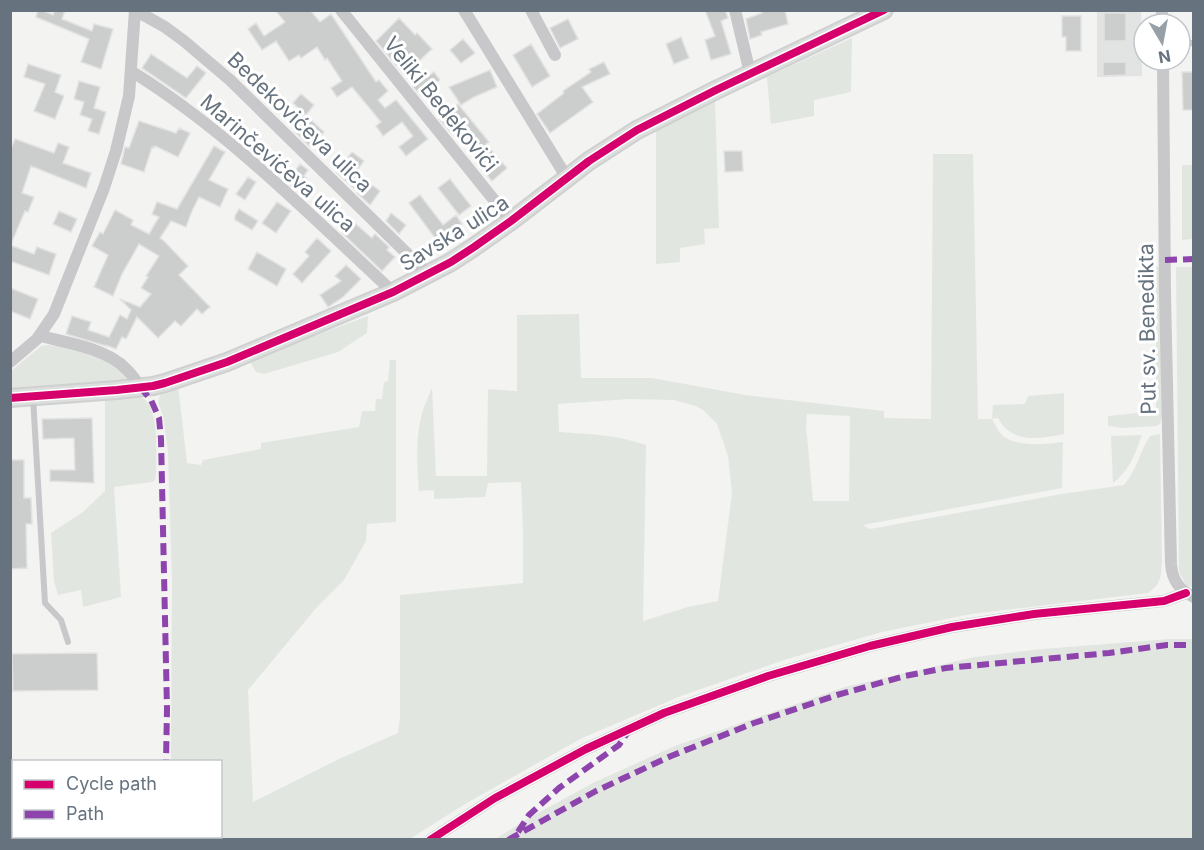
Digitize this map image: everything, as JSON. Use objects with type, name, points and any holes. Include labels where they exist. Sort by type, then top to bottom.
[{"type":"street","name":"Veliki Bedekovići","points":[[341,10],[511,221]]},
{"type":"street","points":[[464,10],[567,178]]},
{"type":"street","points":[[531,10],[555,55]]},
{"type":"street","points":[[735,10],[750,73]]},
{"type":"street","name":"Savska ulica","points":[[10,398],[165,383],[227,362],[393,292],[451,262],[637,130],[750,73],[884,10]]},
{"type":"street","points":[[10,362],[40,336],[54,314],[111,169],[129,96],[135,11]]},
{"type":"street","name":"Bedekovićeva ulica","points":[[135,11],[165,27],[230,80],[428,274]]},
{"type":"street","name":"Marinčevićeva ulica","points":[[131,71],[172,98],[237,149],[393,292]]},
{"type":"street","name":"Put sv. Benedikta","points":[[1163,72],[1171,571],[1175,582],[1190,595]]},
{"type":"street","points":[[40,336],[110,357],[127,369],[140,387]]},
{"type":"street","points":[[430,840],[495,798],[586,749],[664,713],[768,676],[870,645],[952,627],[1034,614],[1164,601],[1190,595]]},
{"type":"lane","points":[[33,396],[45,603],[61,620],[68,642]]},
{"type":"shaded area","points":[[1097,11],[1141,11],[1132,12],[1132,72],[1142,72],[1142,76],[1097,77]]},
{"type":"shaded area","points":[[852,38],[851,92],[814,100],[814,116],[771,124],[767,77]]},
{"type":"shaded area","points":[[715,101],[719,228],[704,229],[705,244],[680,248],[680,262],[656,264],[656,130]]},
{"type":"shaded area","points":[[933,154],[973,154],[978,419],[992,419],[1004,436],[1019,443],[1063,442],[1062,488],[863,525],[870,529],[1124,485],[1150,436],[1160,434],[1162,560],[1161,575],[1156,586],[1148,593],[971,614],[882,632],[787,659],[681,696],[582,738],[465,804],[410,839],[174,839],[222,838],[222,760],[171,760],[172,581],[168,452],[163,415],[158,403],[161,390],[178,385],[187,463],[201,465],[203,460],[261,449],[261,443],[359,427],[362,411],[375,411],[376,399],[382,399],[384,382],[388,381],[390,360],[396,360],[396,522],[367,524],[366,541],[344,580],[317,607],[248,690],[253,802],[341,758],[398,733],[400,595],[523,583],[521,482],[488,483],[485,497],[434,499],[434,490],[419,491],[417,460],[420,420],[432,388],[436,476],[487,476],[488,389],[517,391],[517,315],[579,314],[581,378],[652,378],[745,395],[884,411],[884,418],[931,419]],"holes":[[[629,399],[674,400],[696,406],[717,424],[728,456],[732,493],[718,601],[688,607],[643,621],[646,445],[614,437],[559,432],[558,404]],[[807,414],[850,416],[849,501],[813,501],[806,426]]]},
{"type":"shaded area","points":[[1182,165],[1193,165],[1193,239],[1182,240]]},
{"type":"shaded area","points":[[1156,267],[1159,267],[1162,417],[1160,424],[1124,428],[1108,426],[1108,416],[1156,411]]},
{"type":"shaded area","points":[[1176,267],[1193,267],[1193,588],[1186,585],[1179,572]]},
{"type":"shaded area","points":[[368,316],[367,333],[338,352],[264,374],[256,372],[249,360]]},
{"type":"shaded area","points":[[56,343],[109,361],[127,377],[125,381],[24,391],[23,388],[11,389],[11,371],[41,346],[55,346]]},
{"type":"shaded area","points":[[1064,393],[1064,434],[1036,438],[1018,436],[1004,426],[998,418],[992,419],[993,405],[1025,404],[1028,396]]},
{"type":"shaded area","points":[[130,395],[144,399],[153,414],[156,445],[155,480],[114,487],[121,597],[83,607],[81,590],[58,595],[54,582],[51,533],[83,512],[105,491],[105,399]]},
{"type":"shaded area","points":[[1142,435],[1128,467],[1113,483],[1111,436]]},
{"type":"shaded area","points":[[1193,639],[1193,839],[496,839],[525,820],[595,782],[675,746],[845,687],[975,657],[1042,649]]},
{"type":"building","points":[[38,10],[53,15],[55,10],[65,10],[62,19],[92,31],[94,24],[113,29],[101,69],[81,62],[89,39],[36,17]]},
{"type":"building","points":[[275,10],[310,10],[320,22],[331,14],[376,82],[379,80],[388,91],[378,100],[385,108],[396,100],[428,139],[406,156],[399,147],[413,136],[402,122],[383,136],[376,126],[381,122],[352,87],[337,97],[331,88],[342,81],[317,47],[301,58],[299,55],[289,61],[276,41],[262,50],[248,29],[256,23],[264,36],[285,22]]},
{"type":"building","points":[[705,10],[725,10],[728,18],[721,21],[731,54],[711,60],[705,40],[715,36]]},
{"type":"building","points":[[761,10],[785,10],[788,24],[761,32],[762,35],[750,39],[746,19],[762,13]]},
{"type":"building","points":[[1104,13],[1126,13],[1126,41],[1104,41]]},
{"type":"building","points":[[1062,16],[1081,16],[1081,51],[1066,51],[1066,37],[1062,37]]},
{"type":"building","points":[[399,18],[432,49],[404,75],[376,41]]},
{"type":"building","points":[[568,19],[578,39],[560,48],[550,28]]},
{"type":"building","points":[[681,37],[689,58],[674,64],[666,44]]},
{"type":"building","points":[[463,39],[475,53],[461,63],[450,50]]},
{"type":"building","points":[[531,44],[550,76],[532,87],[513,55]]},
{"type":"building","points":[[151,54],[187,78],[197,66],[206,73],[186,98],[142,68]]},
{"type":"building","points":[[604,62],[610,74],[582,87],[593,102],[550,133],[537,114],[564,93],[563,91],[591,72],[589,69]]},
{"type":"building","points":[[1103,62],[1126,62],[1126,75],[1103,76]]},
{"type":"building","points":[[28,64],[61,75],[55,92],[64,96],[55,119],[34,111],[45,84],[24,77]]},
{"type":"building","points":[[490,70],[497,87],[461,105],[449,87]]},
{"type":"building","points":[[434,72],[440,80],[421,96],[413,87]]},
{"type":"building","points":[[1182,72],[1194,72],[1194,110],[1183,110]]},
{"type":"building","points":[[79,81],[100,87],[94,108],[106,112],[99,134],[88,131],[92,119],[80,115],[84,102],[74,99]]},
{"type":"building","points":[[301,94],[314,105],[306,115],[293,103]]},
{"type":"building","points":[[458,104],[489,142],[486,144],[507,168],[492,181],[477,164],[485,157],[459,126],[451,133],[439,119]]},
{"type":"building","points":[[308,117],[324,132],[310,147],[294,131]]},
{"type":"building","points":[[139,121],[176,133],[179,128],[190,133],[178,157],[155,146],[152,147],[144,172],[121,164],[125,147],[129,148]]},
{"type":"building","points":[[15,139],[54,153],[58,143],[69,147],[63,163],[91,173],[86,188],[31,166],[22,193],[34,197],[28,212],[25,211],[11,244],[10,151]]},
{"type":"building","points":[[253,139],[268,150],[261,159],[247,147]]},
{"type":"building","points":[[214,146],[225,152],[209,180],[228,189],[220,207],[199,197],[186,227],[171,221],[160,238],[188,266],[179,275],[210,307],[202,314],[197,309],[181,326],[175,321],[158,338],[137,317],[126,339],[122,337],[116,349],[66,334],[72,316],[91,322],[88,330],[109,337],[120,315],[127,319],[131,310],[120,299],[140,307],[151,294],[141,288],[159,256],[139,244],[113,296],[94,287],[108,255],[92,246],[100,232],[103,234],[115,210],[133,220],[131,225],[149,234],[159,217],[152,214],[157,202],[177,209]]},
{"type":"building","points":[[724,151],[742,151],[743,171],[725,172]]},
{"type":"building","points":[[352,152],[364,161],[355,173],[380,191],[370,205],[336,172]]},
{"type":"building","points":[[300,164],[308,170],[304,176],[308,180],[300,190],[296,187],[294,189],[287,182]]},
{"type":"building","points":[[248,177],[256,182],[245,200],[236,194]]},
{"type":"building","points":[[450,179],[471,206],[459,215],[438,188]]},
{"type":"building","points":[[420,195],[443,225],[456,215],[462,224],[438,242],[409,203]]},
{"type":"building","points":[[277,202],[291,211],[276,233],[262,223]]},
{"type":"building","points":[[239,209],[258,221],[252,230],[235,220]]},
{"type":"building","points":[[59,211],[77,219],[71,232],[53,224]]},
{"type":"building","points":[[391,213],[406,225],[399,234],[386,221]]},
{"type":"building","points":[[351,220],[372,238],[375,234],[389,247],[387,250],[395,257],[382,271],[341,232]]},
{"type":"building","points":[[317,238],[331,251],[302,283],[293,274],[309,256],[305,252]]},
{"type":"building","points":[[10,245],[34,254],[37,247],[56,254],[49,275],[10,261]]},
{"type":"building","points":[[257,252],[286,269],[277,286],[248,269]]},
{"type":"building","points":[[346,265],[361,279],[343,297],[328,307],[320,295],[341,281],[335,276]]},
{"type":"building","points":[[10,288],[38,299],[30,319],[10,311]]},
{"type":"building","points":[[92,418],[94,483],[50,481],[50,470],[75,470],[74,438],[43,439],[42,419]]},
{"type":"building","points":[[10,460],[24,460],[24,498],[31,498],[32,524],[26,524],[27,568],[10,569]]},
{"type":"building","points":[[97,653],[98,690],[13,691],[12,654]]},
{"type":"marked path","points":[[1165,260],[1194,259]]},
{"type":"marked path","points":[[140,387],[151,400],[159,418],[161,439],[166,760]]},
{"type":"marked path","points":[[508,840],[596,791],[671,756],[754,723],[837,695],[905,676],[946,668],[1109,653],[1167,645],[1194,645]]},
{"type":"marked path","points":[[518,832],[529,815],[559,788],[619,745],[628,732]]},
{"type":"cycle path","points":[[10,398],[117,390],[165,383],[227,362],[393,292],[451,262],[474,247],[589,161],[637,130],[884,10]]},
{"type":"cycle path","points":[[430,840],[495,798],[586,749],[664,713],[768,676],[870,646],[952,627],[1034,614],[1164,601],[1186,593]]}]
